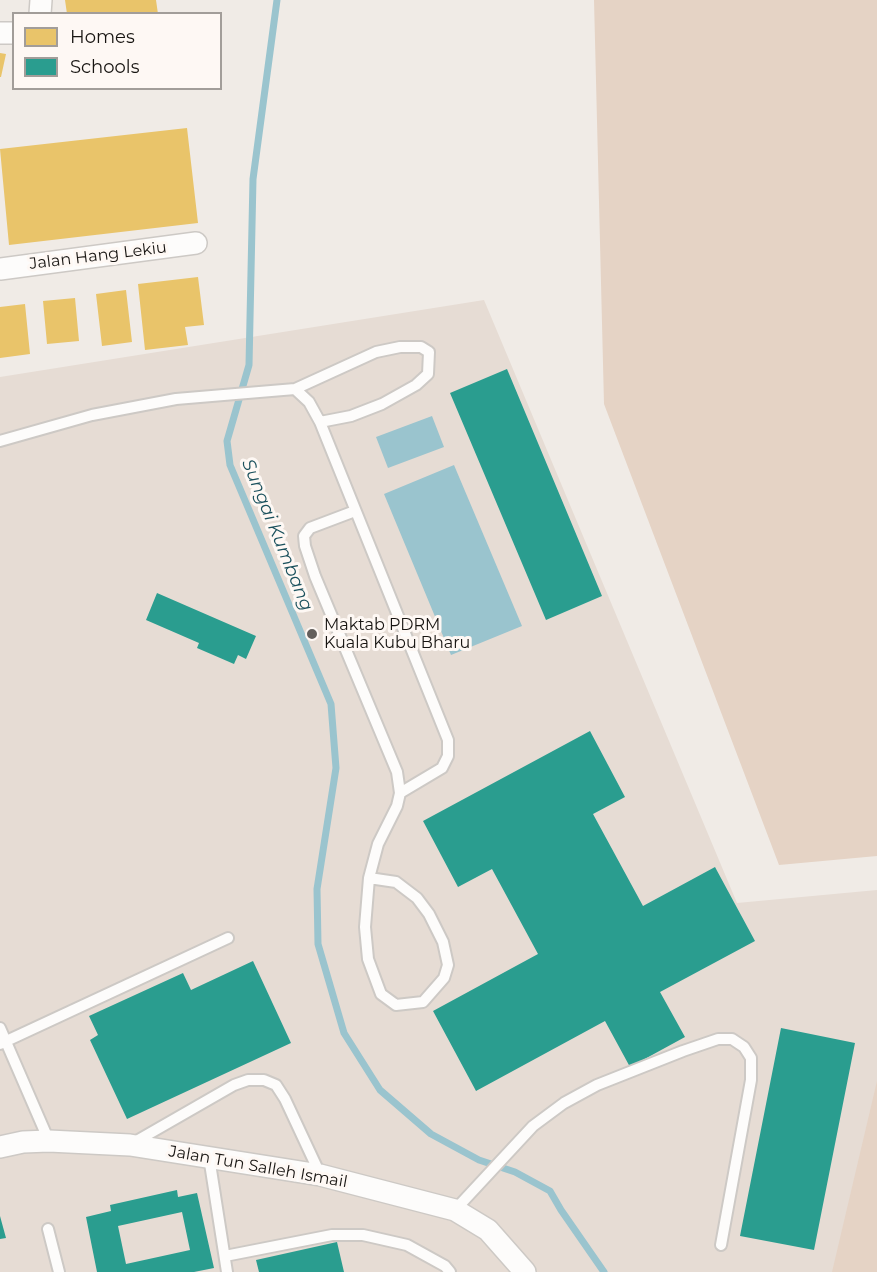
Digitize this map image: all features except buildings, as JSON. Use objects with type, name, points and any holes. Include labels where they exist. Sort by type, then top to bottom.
[{"type":"street","name":"Jalan Hang Lekiu","points":[[0,269],[196,243]]},
{"type":"street","name":"Jalan Tun Salleh Ismail","points":[[0,1147],[23,1142],[50,1141],[130,1145],[320,1175],[458,1207],[488,1230],[525,1272]]},
{"type":"lane","points":[[0,441],[92,415],[176,399],[283,388],[295,389],[376,352],[400,347],[421,347],[429,352],[428,374],[416,385],[382,404],[351,416],[320,422]]},
{"type":"lane","points":[[295,389],[309,402],[320,422],[448,740],[448,756],[442,768],[400,793]]},
{"type":"lane","points":[[355,511],[310,528],[304,536],[305,546],[315,576],[397,772],[400,793],[397,806],[378,844],[369,878],[365,911],[368,960],[381,994],[396,1005],[423,1002],[444,978],[448,964],[443,942],[429,914],[417,898],[396,882],[369,878]]},
{"type":"lane","points":[[3,1043],[228,938]]},
{"type":"lane","points":[[0,1028],[3,1043],[50,1141]]},
{"type":"lane","points":[[458,1207],[533,1126],[564,1103],[597,1085],[718,1039],[732,1039],[744,1047],[751,1058],[751,1080],[721,1245]]},
{"type":"lane","points":[[130,1145],[234,1085],[248,1080],[264,1080],[276,1085],[285,1099],[320,1175]]},
{"type":"lane","points":[[209,1157],[227,1272]]},
{"type":"lane","points":[[48,1229],[59,1272]]},
{"type":"lane","points":[[225,1256],[332,1235],[363,1235],[407,1245],[445,1266],[450,1272]]},
{"type":"shaded area","points":[[594,0],[877,0],[877,856],[779,865],[604,404]]},
{"type":"shaded area","name":"Maktab PDRM Kuala Kubu Bharu","points":[[484,300],[737,903],[877,890],[877,1272],[0,1272],[0,377]]},
{"type":"shaded area","points":[[877,1081],[877,1272],[832,1272]]},
{"type":"water","points":[[432,416],[444,447],[388,468],[376,437]]},
{"type":"water","points":[[454,465],[522,626],[451,655],[384,494]]},
{"type":"waterway","name":"Sungai Kumbang","points":[[277,0],[253,179],[249,365],[227,441],[230,465],[331,704],[336,768],[317,889],[318,944],[344,1033],[380,1090],[431,1134],[479,1160],[515,1172],[550,1191],[604,1272]]},
{"type":"place","name":"Maktab PDRM Kuala Kubu Bharu","points":[[312,634]]}]
